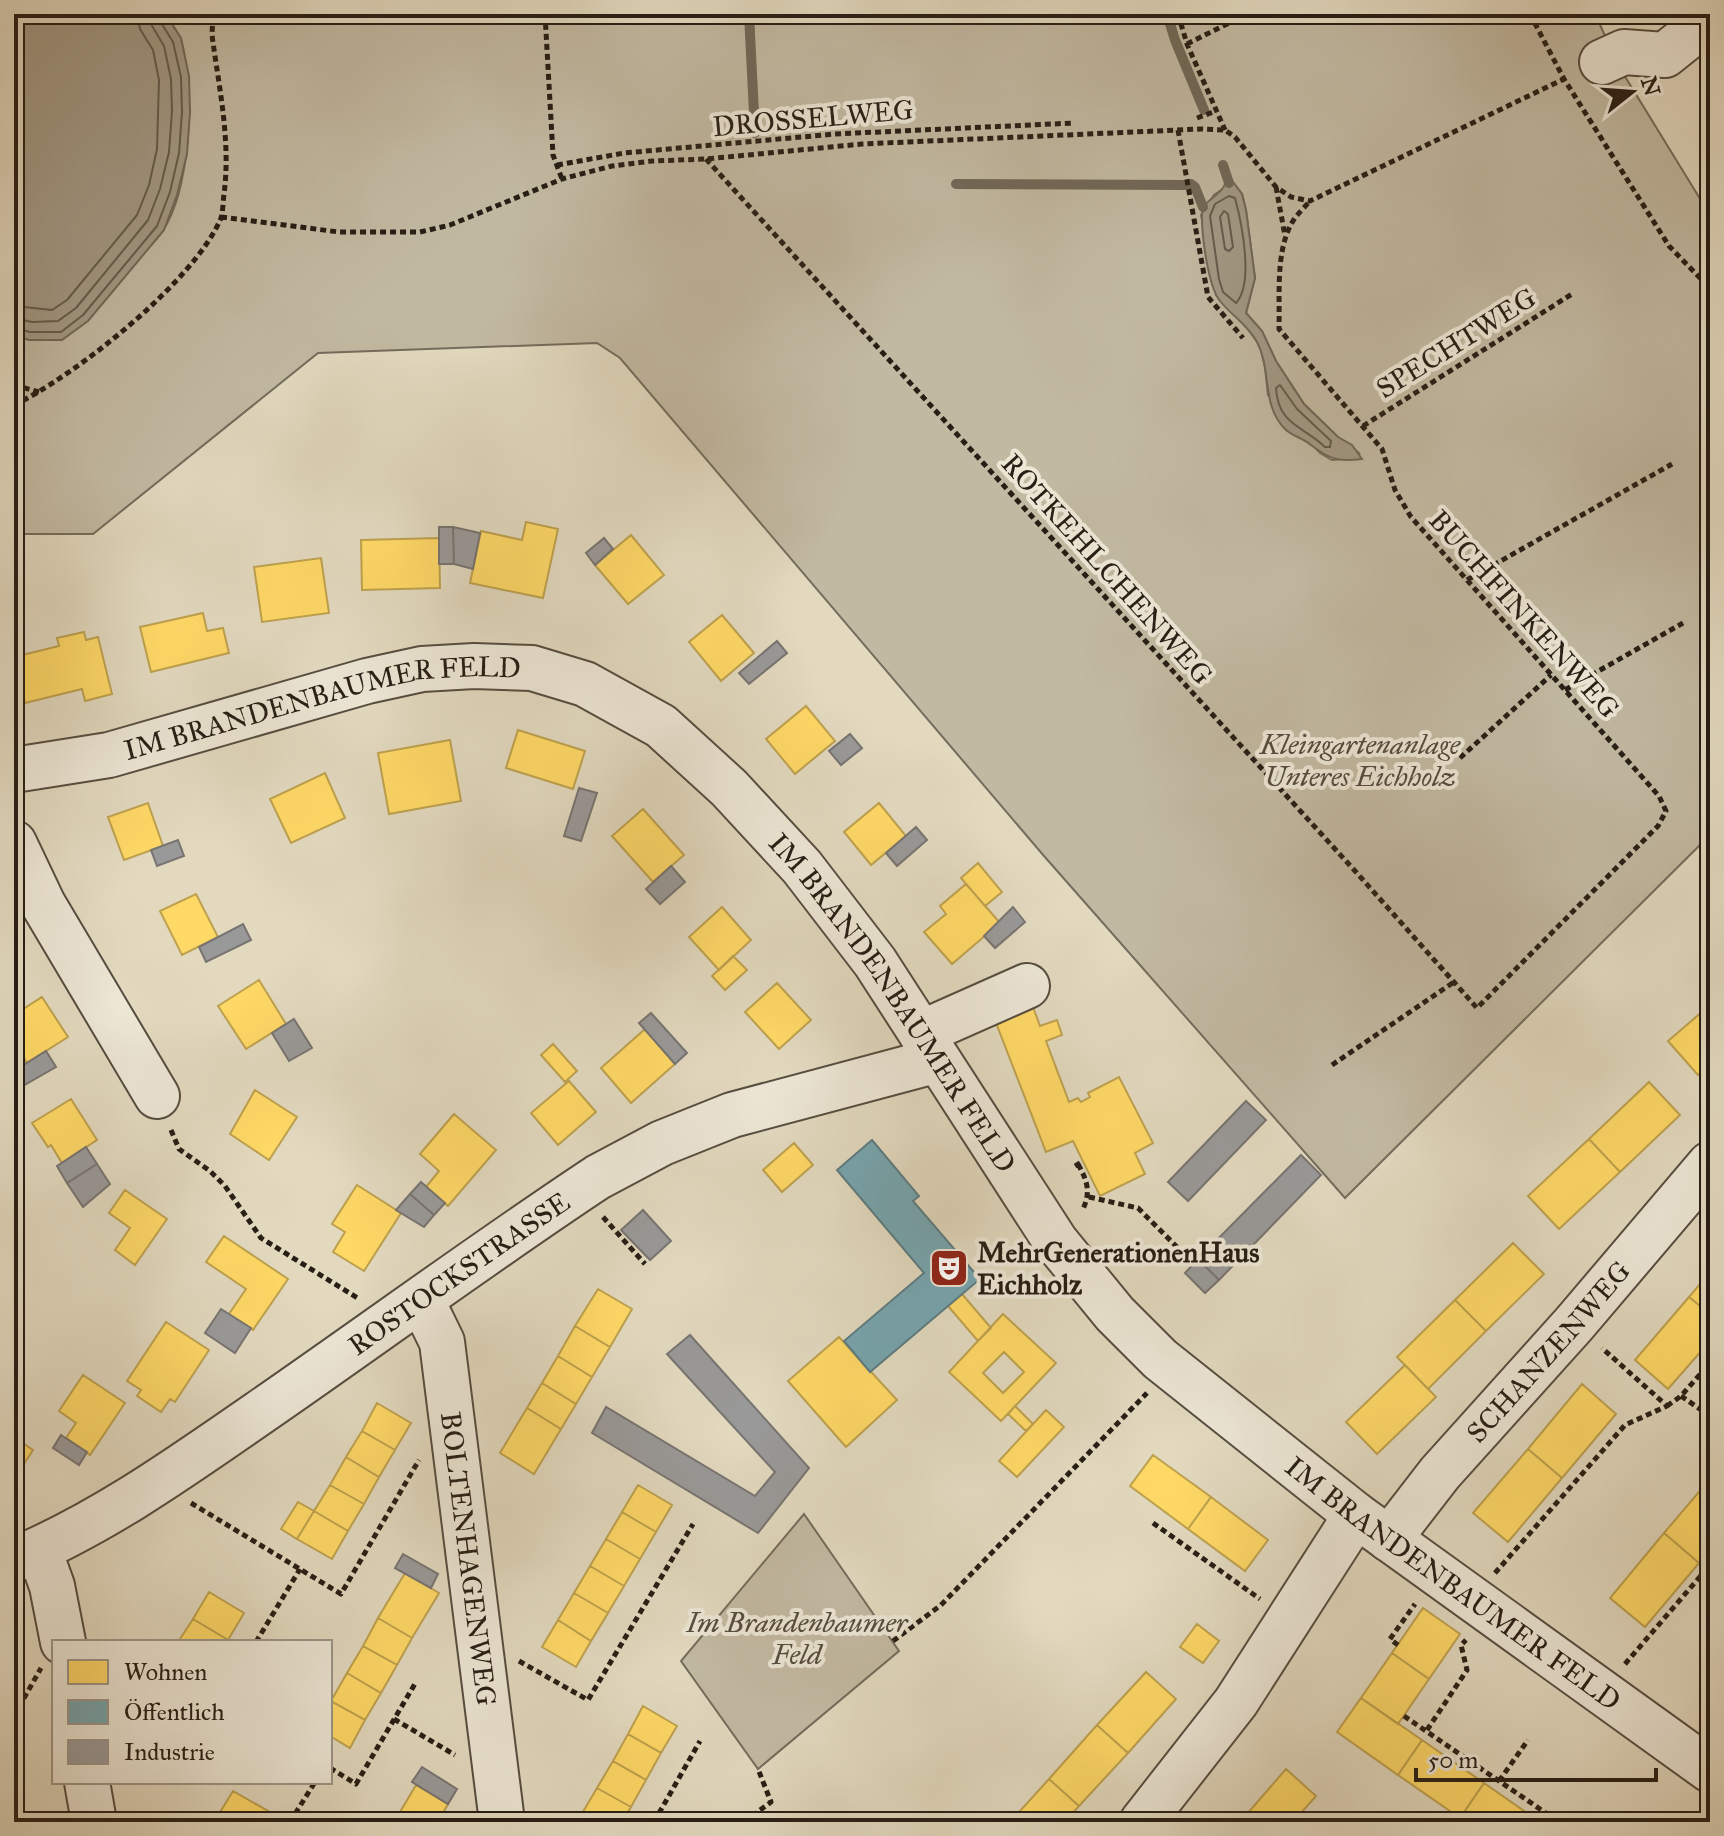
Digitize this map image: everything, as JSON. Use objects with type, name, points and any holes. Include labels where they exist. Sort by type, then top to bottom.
[{"type":"street","points":[[1583,70],[1624,52],[1665,55],[1710,19]]},
{"type":"street","name":"IM BRANDENBAUMER FELD","points":[[14,770],[109,755],[367,681],[422,669],[474,666],[532,668],[585,684],[661,726],[729,788],[802,867],[875,962],[1056,1242],[1115,1314],[1170,1369],[1437,1574],[1491,1592],[1710,1770]]},
{"type":"street","points":[[14,843],[43,904],[157,1096]]},
{"type":"street","name":"ROSTOCKSTRASSE","points":[[26,1555],[156,1481],[589,1183],[662,1143],[732,1115],[930,1046],[1027,986]]},
{"type":"street","name":"SCHANZENWEG","points":[[1142,1822],[1236,1702],[1288,1620],[1372,1527],[1440,1473],[1574,1324],[1710,1164]]},
{"type":"street","name":"BOLTENHAGENWEG","points":[[408,1310],[442,1342],[502,1822]]},
{"type":"street","points":[[26,1555],[52,1586],[51,1656]]},
{"type":"street","points":[[87,1784],[94,1822]]},
{"type":"path","points":[[14,405],[40,393],[125,331],[197,258],[221,217],[228,166],[212,35],[213,14]]},
{"type":"path","points":[[545,14],[553,155],[562,179]]},
{"type":"path","points":[[1178,14],[1187,44],[1225,130],[1235,137],[1276,187],[1291,197],[1310,201],[1583,70]]},
{"type":"path","points":[[1187,44],[1247,14]]},
{"type":"path","points":[[1530,14],[1583,70],[1669,246],[1702,280],[1710,282]]},
{"type":"path","points":[[1197,118],[1216,111]]},
{"type":"path","name":"DROSSELWEG","points":[[557,165],[624,153],[835,134],[1074,123]]},
{"type":"path","points":[[949,127],[950,141]]},
{"type":"path","points":[[1178,130],[1208,297],[1243,338]]},
{"type":"path","points":[[221,217],[339,232],[420,232],[450,225],[562,179],[625,164],[862,144],[1225,130]]},
{"type":"path","name":"ROTKEHLCHENWEG","points":[[706,159],[1477,1008]]},
{"type":"path","points":[[1276,187],[1285,237]]},
{"type":"path","name":"BUCHFINKENWEG","points":[[1310,201],[1294,219],[1285,237],[1280,275],[1279,329],[1382,449],[1400,503],[1659,796],[1666,811],[1658,826],[1477,1008]]},
{"type":"path","name":"SPECHTWEG","points":[[1363,426],[1572,294]]},
{"type":"path","points":[[14,385],[40,393]]},
{"type":"path","points":[[1467,580],[1672,464]]},
{"type":"path","points":[[1565,690],[1683,623]]},
{"type":"path","points":[[1460,758],[1551,675]]},
{"type":"path","points":[[1332,1065],[1454,982]]},
{"type":"path","points":[[157,1096],[179,1149],[225,1186],[261,1238],[408,1310]]},
{"type":"path","points":[[1075,1166],[1083,1161]]},
{"type":"path","points":[[1089,1197],[1138,1208],[1178,1248]]},
{"type":"path","points":[[596,1209],[645,1264]]},
{"type":"path","points":[[1574,1324],[1667,1406]]},
{"type":"path","points":[[1427,1730],[1467,1670],[1461,1645],[1491,1592],[1625,1425],[1667,1406],[1681,1396],[1710,1363]]},
{"type":"path","points":[[893,1641],[941,1605],[1170,1369]]},
{"type":"path","points":[[1681,1396],[1710,1416]]},
{"type":"path","points":[[156,1481],[341,1594],[435,1432],[453,1433]]},
{"type":"path","points":[[1153,1523],[1288,1620]]},
{"type":"path","points":[[479,1639],[588,1700],[693,1524]]},
{"type":"path","points":[[1622,1667],[1710,1565]]},
{"type":"path","points":[[257,1640],[300,1569]]},
{"type":"path","points":[[1398,1645],[1390,1639],[1437,1574]]},
{"type":"path","points":[[14,1716],[51,1656]]},
{"type":"path","points":[[332,1769],[356,1784],[416,1682]]},
{"type":"path","points":[[1404,1716],[1559,1822]]},
{"type":"path","points":[[394,1719],[496,1777]]},
{"type":"path","points":[[1499,1781],[1528,1740]]},
{"type":"path","points":[[654,1822],[700,1741]]},
{"type":"path","points":[[744,1822],[771,1802],[758,1769]]},
{"type":"path","points":[[290,1822],[314,1784]]},
{"type":"green space","name":"Kleingartenanlage Unteres Eichholz","points":[[165,14],[1595,14],[1621,70],[1710,215],[1710,835],[1345,1198],[1044,856],[620,358],[597,343],[318,353],[93,534],[14,534],[14,335],[29,340],[136,260],[162,232],[179,191],[188,138],[188,85],[181,40]],"holes":[[[1233,182],[1242,194],[1255,278],[1246,313],[1262,331],[1276,361],[1304,404],[1359,453],[1332,460],[1320,453],[1268,395],[1260,346],[1216,295],[1201,215],[1214,195]]]},
{"type":"green space","name":"Im Brandenbaumer Feld","points":[[804,1514],[899,1651],[758,1769],[681,1661]]},
{"type":"water","points":[[14,14],[165,14],[181,38],[189,76],[187,154],[164,230],[88,321],[62,340],[29,340],[14,335]]},
{"type":"water","points":[[1233,182],[1242,194],[1246,210],[1255,278],[1246,313],[1262,331],[1276,361],[1304,404],[1338,437],[1352,445],[1362,459],[1340,460],[1329,456],[1285,429],[1273,409],[1257,342],[1216,294],[1206,261],[1202,211],[1225,184]]},
{"type":"building: Wohnen","points":[[526,522],[558,529],[543,598],[470,583],[481,531],[522,540]]},
{"type":"building: Wohnen","points":[[631,535],[664,575],[628,604],[595,565]]},
{"type":"building: Wohnen","points":[[439,538],[440,588],[362,590],[361,540]]},
{"type":"building: Wohnen","points":[[321,558],[329,613],[262,622],[254,567]]},
{"type":"building: Wohnen","points":[[203,613],[207,631],[223,628],[229,653],[151,672],[140,627]]},
{"type":"building: Wohnen","points":[[722,615],[754,653],[721,681],[689,642]]},
{"type":"building: Wohnen","points":[[84,632],[86,640],[98,637],[112,694],[85,701],[82,689],[25,703],[14,657],[59,646],[57,638]]},
{"type":"building: Wohnen","points":[[806,706],[835,741],[795,774],[766,739]]},
{"type":"building: Wohnen","points":[[518,730],[585,751],[573,789],[506,768]]},
{"type":"building: Wohnen","points":[[450,740],[461,801],[389,814],[378,753]]},
{"type":"building: Wohnen","points":[[325,773],[345,818],[291,843],[270,799]]},
{"type":"building: Wohnen","points":[[148,803],[163,846],[124,860],[108,817]]},
{"type":"building: Wohnen","points":[[879,803],[906,836],[871,865],[844,832]]},
{"type":"building: Wohnen","points":[[643,809],[684,855],[653,882],[612,836]]},
{"type":"building: Wohnen","points":[[978,863],[1002,892],[985,906],[961,878]]},
{"type":"building: Wohnen","points":[[966,884],[1000,923],[952,964],[924,932],[946,914],[940,906]]},
{"type":"building: Wohnen","points":[[196,894],[218,937],[182,955],[160,911]]},
{"type":"building: Wohnen","points":[[722,907],[751,940],[719,970],[689,937]]},
{"type":"building: Wohnen","points":[[733,956],[747,970],[725,990],[712,976]]},
{"type":"building: Wohnen","points":[[259,980],[286,1024],[246,1049],[218,1006]]},
{"type":"building: Wohnen","points":[[777,983],[811,1020],[779,1049],[745,1012]]},
{"type":"building: Wohnen","points":[[1029,996],[1040,1026],[1057,1020],[1062,1035],[1046,1041],[1069,1102],[1078,1098],[1081,1102],[1090,1097],[1088,1093],[1119,1077],[1153,1143],[1135,1153],[1145,1174],[1100,1196],[1073,1141],[1046,1152],[991,1010]]},
{"type":"building: Wohnen","points":[[42,997],[68,1037],[27,1063],[14,1041],[14,1015]]},
{"type":"building: Wohnen","points":[[1710,1005],[1710,1064],[1698,1075],[1668,1041]]},
{"type":"building: Wohnen","points":[[645,1029],[675,1064],[631,1103],[601,1068]]},
{"type":"building: Wohnen","points":[[553,1044],[577,1071],[565,1082],[541,1055]]},
{"type":"building: Wohnen","points":[[569,1081],[596,1112],[558,1145],[531,1113]]},
{"type":"building: Wohnen","points":[[1649,1082],[1680,1115],[1620,1172],[1589,1139]]},
{"type":"building: Wohnen","points":[[255,1090],[297,1117],[269,1160],[230,1134]]},
{"type":"building: Wohnen","points":[[71,1099],[97,1140],[62,1163],[32,1123]]},
{"type":"building: Wohnen","points":[[454,1114],[496,1150],[448,1206],[426,1187],[439,1171],[420,1154]]},
{"type":"building: Wohnen","points":[[1589,1139],[1620,1172],[1559,1229],[1528,1196]]},
{"type":"building: Wohnen","points":[[794,1143],[813,1165],[782,1192],[763,1170]]},
{"type":"building: Wohnen","points":[[357,1185],[401,1213],[364,1271],[333,1252],[345,1232],[332,1224]]},
{"type":"building: Wohnen","points":[[125,1190],[167,1219],[135,1265],[115,1250],[130,1228],[109,1213]]},
{"type":"building: Wohnen","points":[[224,1236],[288,1279],[253,1330],[229,1314],[246,1289],[206,1262]]},
{"type":"building: Wohnen","points":[[1513,1243],[1544,1274],[1486,1331],[1455,1300]]},
{"type":"building: Wohnen","points":[[1710,1272],[1710,1314],[1689,1297]]},
{"type":"building: Wohnen","points":[[598,1289],[632,1309],[610,1347],[575,1326]]},
{"type":"building: Wohnen","points":[[962,1294],[991,1328],[978,1341],[948,1306]]},
{"type":"building: Wohnen","points":[[1689,1297],[1710,1314],[1710,1341],[1668,1389],[1635,1360]]},
{"type":"building: Wohnen","points":[[1455,1300],[1486,1331],[1428,1389],[1397,1357]]},
{"type":"building: Wohnen","points":[[1003,1314],[1056,1363],[1001,1421],[949,1372]],"holes":[[[1004,1352],[1024,1372],[1003,1393],[983,1373]]]},
{"type":"building: Wohnen","points":[[166,1322],[209,1350],[175,1402],[170,1399],[161,1412],[137,1396],[141,1390],[127,1381]]},
{"type":"building: Wohnen","points":[[575,1326],[610,1347],[592,1377],[558,1356]]},
{"type":"building: Wohnen","points":[[839,1337],[897,1400],[846,1447],[788,1381]]},
{"type":"building: Wohnen","points":[[558,1356],[592,1377],[576,1404],[542,1383]]},
{"type":"building: Wohnen","points":[[1405,1365],[1436,1397],[1377,1454],[1346,1422]]},
{"type":"building: Wohnen","points":[[83,1375],[125,1403],[90,1455],[66,1438],[76,1423],[59,1411]]},
{"type":"building: Wohnen","points":[[542,1383],[576,1404],[561,1429],[527,1408]]},
{"type":"building: Wohnen","points":[[1582,1384],[1616,1414],[1562,1478],[1528,1449]]},
{"type":"building: Wohnen","points":[[377,1403],[411,1423],[395,1450],[362,1431]]},
{"type":"building: Wohnen","points":[[1015,1406],[1033,1424],[1026,1431],[1008,1414]]},
{"type":"building: Wohnen","points":[[527,1408],[561,1429],[534,1474],[500,1453]]},
{"type":"building: Wohnen","points":[[1046,1410],[1064,1427],[1017,1477],[999,1461]]},
{"type":"building: Wohnen","points":[[362,1431],[395,1450],[379,1477],[346,1457]]},
{"type":"building: Wohnen","points":[[14,1437],[33,1450],[14,1479]]},
{"type":"building: Wohnen","points":[[1528,1449],[1562,1478],[1508,1542],[1473,1513]]},
{"type":"building: Wohnen","points":[[1153,1455],[1211,1497],[1188,1529],[1130,1486]]},
{"type":"building: Wohnen","points":[[346,1457],[379,1477],[364,1504],[330,1485]]},
{"type":"building: Wohnen","points":[[1710,1479],[1710,1550],[1699,1563],[1664,1533]]},
{"type":"building: Wohnen","points":[[330,1485],[364,1504],[348,1531],[314,1511]]},
{"type":"building: Wohnen","points":[[638,1485],[672,1505],[656,1532],[622,1512]]},
{"type":"building: Wohnen","points":[[1211,1497],[1268,1540],[1245,1571],[1188,1529]]},
{"type":"building: Wohnen","points":[[298,1502],[314,1511],[297,1539],[281,1529]]},
{"type":"building: Wohnen","points":[[314,1511],[348,1531],[332,1559],[297,1539]]},
{"type":"building: Wohnen","points":[[622,1512],[656,1532],[640,1559],[606,1539]]},
{"type":"building: Wohnen","points":[[1664,1533],[1699,1563],[1645,1627],[1610,1598]]},
{"type":"building: Wohnen","points":[[606,1539],[640,1559],[624,1586],[590,1566]]},
{"type":"building: Wohnen","points":[[590,1566],[624,1586],[608,1613],[574,1593]]},
{"type":"building: Wohnen","points":[[405,1573],[439,1593],[412,1638],[378,1618]]},
{"type":"building: Wohnen","points":[[209,1592],[244,1613],[228,1640],[193,1619]]},
{"type":"building: Wohnen","points":[[574,1593],[608,1613],[591,1641],[558,1620]]},
{"type":"building: Wohnen","points":[[1423,1608],[1460,1634],[1429,1679],[1392,1653]]},
{"type":"building: Wohnen","points":[[378,1618],[412,1638],[397,1665],[363,1646]]},
{"type":"building: Wohnen","points":[[193,1619],[228,1640],[179,1640]]},
{"type":"building: Wohnen","points":[[558,1620],[591,1641],[576,1667],[542,1647]]},
{"type":"building: Wohnen","points":[[1197,1624],[1219,1641],[1203,1663],[1180,1647]]},
{"type":"building: Wohnen","points":[[363,1646],[397,1665],[381,1693],[347,1673]]},
{"type":"building: Wohnen","points":[[1392,1653],[1429,1679],[1398,1724],[1361,1698]]},
{"type":"building: Wohnen","points":[[1146,1672],[1176,1699],[1128,1753],[1097,1725]]},
{"type":"building: Wohnen","points":[[347,1673],[381,1693],[365,1720],[332,1699]]},
{"type":"building: Wohnen","points":[[1361,1698],[1422,1740],[1398,1775],[1337,1732]]},
{"type":"building: Wohnen","points":[[332,1702],[365,1720],[350,1748],[332,1737]]},
{"type":"building: Wohnen","points":[[643,1706],[677,1726],[661,1753],[628,1734]]},
{"type":"building: Wohnen","points":[[1097,1725],[1128,1753],[1079,1806],[1049,1779]]},
{"type":"building: Wohnen","points":[[628,1734],[661,1753],[646,1780],[613,1761]]},
{"type":"building: Wohnen","points":[[1422,1740],[1484,1783],[1460,1818],[1398,1775]]},
{"type":"building: Wohnen","points":[[613,1761],[646,1780],[631,1807],[597,1788]]},
{"type":"building: Wohnen","points":[[1286,1769],[1316,1796],[1293,1822],[1240,1822]]},
{"type":"building: Wohnen","points":[[1049,1779],[1079,1806],[1065,1822],[1010,1822]]},
{"type":"building: Wohnen","points":[[1484,1783],[1540,1822],[1465,1822],[1460,1818]]},
{"type":"building: Wohnen","points":[[416,1785],[448,1804],[438,1822],[416,1822],[400,1812]]},
{"type":"building: Wohnen","points":[[597,1788],[631,1807],[622,1822],[594,1822],[581,1815]]},
{"type":"building: Wohnen","points":[[233,1791],[268,1811],[262,1822],[225,1822],[217,1817]]},
{"type":"building: Wohnen","points":[[400,1812],[416,1822],[394,1822]]},
{"type":"building: Wohnen","points":[[1222,1812],[1234,1822],[1213,1822]]},
{"type":"building: Wohnen","points":[[581,1815],[594,1822],[577,1822]]},
{"type":"building: Öffentlich","points":[[872,1140],[919,1196],[913,1201],[980,1279],[870,1372],[844,1341],[924,1273],[837,1170]]},
{"type":"building: Industrie","points":[[439,527],[453,527],[454,564],[439,564]]},
{"type":"building: Industrie","points":[[453,527],[480,533],[473,569],[454,564]]},
{"type":"building: Industrie","points":[[604,538],[613,549],[595,565],[586,553]]},
{"type":"building: Industrie","points":[[777,641],[787,653],[749,684],[739,673]]},
{"type":"building: Industrie","points":[[850,734],[862,748],[841,765],[829,751]]},
{"type":"building: Industrie","points":[[579,788],[597,793],[581,841],[564,836]]},
{"type":"building: Industrie","points":[[916,827],[927,840],[897,866],[886,853]]},
{"type":"building: Industrie","points":[[178,840],[184,856],[157,866],[151,850]]},
{"type":"building: Industrie","points":[[671,866],[685,882],[660,904],[646,889]]},
{"type":"building: Industrie","points":[[1013,907],[1025,922],[995,948],[984,936]]},
{"type":"building: Industrie","points":[[243,924],[251,940],[206,962],[199,947]]},
{"type":"building: Industrie","points":[[651,1013],[687,1053],[675,1064],[639,1023]]},
{"type":"building: Industrie","points":[[294,1019],[312,1048],[289,1061],[272,1033]]},
{"type":"building: Industrie","points":[[46,1051],[56,1067],[14,1091],[14,1071]]},
{"type":"building: Industrie","points":[[1246,1101],[1266,1120],[1188,1201],[1168,1182]]},
{"type":"building: Industrie","points":[[86,1147],[97,1164],[67,1183],[57,1166]]},
{"type":"building: Industrie","points":[[1301,1155],[1321,1175],[1219,1280],[1198,1259]]},
{"type":"building: Industrie","points":[[97,1164],[110,1184],[83,1207],[67,1183]]},
{"type":"building: Industrie","points":[[421,1182],[445,1203],[434,1215],[410,1194]]},
{"type":"building: Industrie","points":[[410,1194],[434,1215],[424,1227],[396,1210]]},
{"type":"building: Industrie","points":[[643,1210],[671,1241],[650,1260],[621,1230]]},
{"type":"building: Industrie","points":[[1198,1259],[1219,1280],[1205,1293],[1185,1273]]},
{"type":"building: Industrie","points":[[221,1309],[251,1328],[235,1353],[205,1333]]},
{"type":"building: Industrie","points":[[690,1335],[809,1468],[758,1533],[592,1433],[606,1407],[755,1496],[775,1472],[667,1354]]},
{"type":"building: Industrie","points":[[61,1435],[87,1452],[79,1465],[53,1448]]},
{"type":"building: Industrie","points":[[403,1554],[438,1574],[431,1588],[395,1568]]},
{"type":"building: Industrie","points":[[422,1767],[457,1789],[448,1804],[412,1782]]},
{"type":"waterway","points":[[749,14],[755,133]]},
{"type":"waterway","points":[[1167,14],[1204,110]]},
{"type":"waterway","points":[[1223,165],[1229,183]]},
{"type":"waterway","points":[[956,184],[1185,185]]},
{"type":"waterway","points":[[1191,184],[1203,207]]},
{"type":"place","name":"MehrGenerationenHaus Eichholz","points":[[949,1268]]}]
